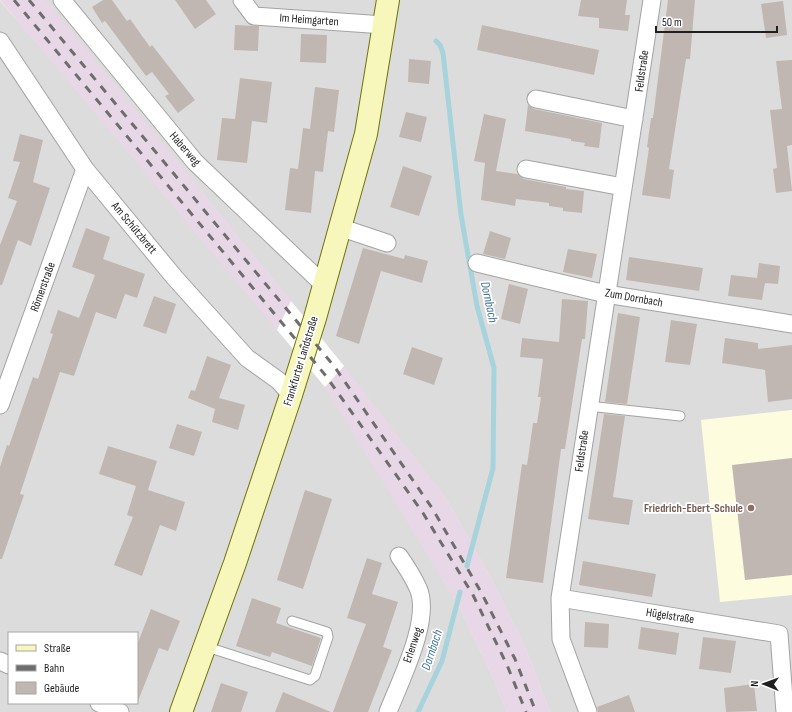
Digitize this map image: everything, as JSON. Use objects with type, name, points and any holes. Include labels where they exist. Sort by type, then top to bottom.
[{"type":"street","name":"Haberweg","points":[[62,0],[195,162],[323,284]]},
{"type":"street","name":"Im Heimgarten","points":[[242,0],[254,16],[384,25]]},
{"type":"street","name":"Frankfurter Landstraße","points":[[181,712],[235,563],[291,396],[366,134],[388,0]]},
{"type":"street","name":"Feldstraße","points":[[588,712],[561,639],[560,598],[588,406],[652,0]]},
{"type":"street","name":"Am Schützbrett","points":[[0,41],[85,169],[175,278],[247,358],[278,381],[291,396]]},
{"type":"street","points":[[536,99],[634,119]]},
{"type":"street","name":"Römerstraße","points":[[0,405],[85,169]]},
{"type":"street","points":[[526,169],[623,187]]},
{"type":"street","points":[[339,227],[387,243]]},
{"type":"street","name":"Zum Dornbach","points":[[477,263],[606,294],[792,324]]},
{"type":"street","name":"Erlenweg","points":[[388,712],[420,627],[421,607],[419,589],[399,556]]},
{"type":"street","name":"Hügelstraße","points":[[560,598],[779,634],[785,712]]},
{"type":"street","points":[[101,704],[120,712]]},
{"type":"lane","points":[[588,406],[680,416]]},
{"type":"lane","points":[[204,646],[310,680],[315,676],[328,637],[327,632],[292,621]]},
{"type":"shaded area","points":[[0,0],[45,0],[49,4],[291,301],[277,330]]},
{"type":"shaded area","points":[[45,0],[792,0],[792,712],[550,712],[526,649],[493,582],[447,500],[344,367],[409,523],[459,607],[490,671],[507,712],[0,712],[0,1],[30,35],[291,301]]},
{"type":"shaded area","points":[[344,366],[447,500],[493,582],[526,649],[550,712],[507,712],[490,671],[459,607],[325,387]]},
{"type":"shaded area","name":"Friedrich-Ebert-Schule","points":[[792,410],[792,595],[720,602],[701,420]]},
{"type":"pier","points":[[291,301],[344,366],[325,387],[277,330]]},
{"type":"building","points":[[103,0],[112,0],[127,21],[130,19],[150,47],[152,45],[195,100],[178,113],[165,96],[169,94],[152,72],[146,76],[105,21],[102,23],[92,7]]},
{"type":"building","points":[[175,0],[206,0],[216,14],[195,29]]},
{"type":"building","points":[[581,0],[627,0],[625,15],[630,15],[628,31],[599,28],[599,18],[578,16]]},
{"type":"building","points":[[668,0],[695,0],[690,59],[686,59],[669,169],[674,170],[670,199],[642,195],[649,148],[647,147],[651,118],[653,118]]},
{"type":"building","points":[[783,1],[787,35],[766,38],[761,4]]},
{"type":"building","points":[[235,25],[259,26],[258,51],[234,50]]},
{"type":"building","points":[[482,25],[599,50],[594,75],[477,50]]},
{"type":"building","points":[[301,34],[327,35],[326,63],[300,62]]},
{"type":"building","points":[[409,59],[431,61],[429,84],[408,82]]},
{"type":"building","points":[[792,60],[792,145],[787,146],[792,191],[776,193],[773,169],[777,168],[770,110],[782,109],[776,61]]},
{"type":"building","points":[[240,78],[272,82],[267,123],[252,121],[247,163],[217,160],[222,118],[235,119]]},
{"type":"building","points":[[315,87],[339,90],[334,132],[328,131],[323,172],[315,171],[311,213],[285,210],[290,168],[298,169],[303,128],[310,129]]},
{"type":"building","points":[[528,105],[534,109],[602,123],[599,148],[584,146],[585,143],[571,141],[571,139],[525,131]]},
{"type":"building","points":[[406,112],[427,117],[421,142],[399,137]]},
{"type":"building","points":[[484,114],[506,119],[496,171],[517,174],[524,179],[566,187],[566,189],[584,191],[582,213],[563,211],[563,208],[549,206],[549,203],[516,199],[515,206],[481,200],[485,163],[474,161]]},
{"type":"building","points":[[20,134],[43,140],[33,182],[50,188],[31,246],[18,240],[2,285],[0,285],[0,245],[17,201],[8,198],[20,162],[13,161]]},
{"type":"building","points":[[403,166],[432,176],[419,216],[390,207]]},
{"type":"building","points":[[86,228],[110,237],[103,259],[145,274],[137,298],[125,294],[116,319],[96,312],[74,376],[60,372],[20,494],[24,495],[2,559],[0,559],[0,467],[7,445],[9,446],[33,377],[38,379],[53,334],[50,333],[58,310],[79,318],[95,275],[72,267]]},
{"type":"building","points":[[490,231],[511,238],[505,259],[483,254]]},
{"type":"building","points":[[363,248],[404,259],[405,255],[428,261],[422,283],[381,271],[359,344],[336,336]]},
{"type":"building","points":[[568,249],[597,254],[592,278],[563,272]]},
{"type":"building","points":[[629,257],[703,268],[699,291],[626,280]]},
{"type":"building","points":[[759,263],[780,266],[778,284],[765,283],[762,300],[728,296],[731,275],[757,278]]},
{"type":"building","points":[[509,284],[528,289],[520,324],[501,319]]},
{"type":"building","points":[[154,296],[176,304],[166,334],[143,326]]},
{"type":"building","points":[[562,299],[588,301],[585,339],[582,339],[565,449],[561,449],[543,583],[506,578],[522,464],[527,465],[533,423],[537,423],[541,397],[538,397],[543,359],[520,357],[522,338],[559,342]]},
{"type":"building","points":[[618,313],[640,317],[627,404],[605,402]]},
{"type":"building","points":[[671,320],[697,324],[690,365],[665,362]]},
{"type":"building","points":[[725,338],[758,343],[758,349],[792,345],[792,399],[768,402],[765,370],[722,363]]},
{"type":"building","points":[[412,347],[443,358],[434,385],[403,374]]},
{"type":"building","points":[[207,356],[231,365],[219,398],[245,405],[238,430],[212,422],[215,409],[188,398],[191,390],[195,391]]},
{"type":"building","points":[[604,414],[625,416],[613,497],[633,500],[629,525],[588,519]]},
{"type":"building","points":[[177,424],[202,432],[194,456],[169,448]]},
{"type":"building","points":[[108,446],[157,461],[148,490],[185,502],[176,531],[160,525],[142,576],[114,565],[133,517],[127,515],[136,486],[99,474]]},
{"type":"building","points":[[792,458],[792,575],[745,580],[732,465]]},
{"type":"building","points":[[305,490],[332,499],[303,589],[277,580]]},
{"type":"building","points":[[367,558],[382,563],[372,594],[398,602],[383,647],[392,650],[368,712],[333,712],[366,624],[347,618]]},
{"type":"building","points":[[583,561],[656,574],[652,597],[579,585]]},
{"type":"building","points":[[252,598],[281,608],[276,623],[321,638],[312,666],[272,652],[270,657],[236,646]]},
{"type":"building","points":[[151,609],[180,621],[168,651],[159,648],[138,701],[138,642]]},
{"type":"building","points":[[585,622],[609,624],[608,648],[584,647]]},
{"type":"building","points":[[641,627],[679,633],[676,655],[638,649]]},
{"type":"building","points":[[703,637],[736,641],[731,673],[699,669]]},
{"type":"building","points":[[221,683],[248,692],[241,712],[211,712]]},
{"type":"building","points":[[754,684],[757,711],[726,712],[724,688]]},
{"type":"building","points":[[283,692],[331,712],[275,712]]},
{"type":"building","points":[[629,695],[635,712],[598,712],[597,707]]},
{"type":"waterway","name":"Dornbach","points":[[436,41],[440,45],[443,53],[461,215],[477,306],[494,368],[493,468],[467,566]]},
{"type":"waterway","name":"Dornbach","points":[[418,712],[442,661],[460,592]]},
{"type":"railway","points":[[14,0],[326,376],[423,513],[473,595],[507,665],[526,712]]},
{"type":"railway","points":[[29,0],[334,366],[432,508],[481,592],[515,659],[536,712]]},
{"type":"place","name":"Friedrich-Ebert-Schule","points":[[751,508]]}]
